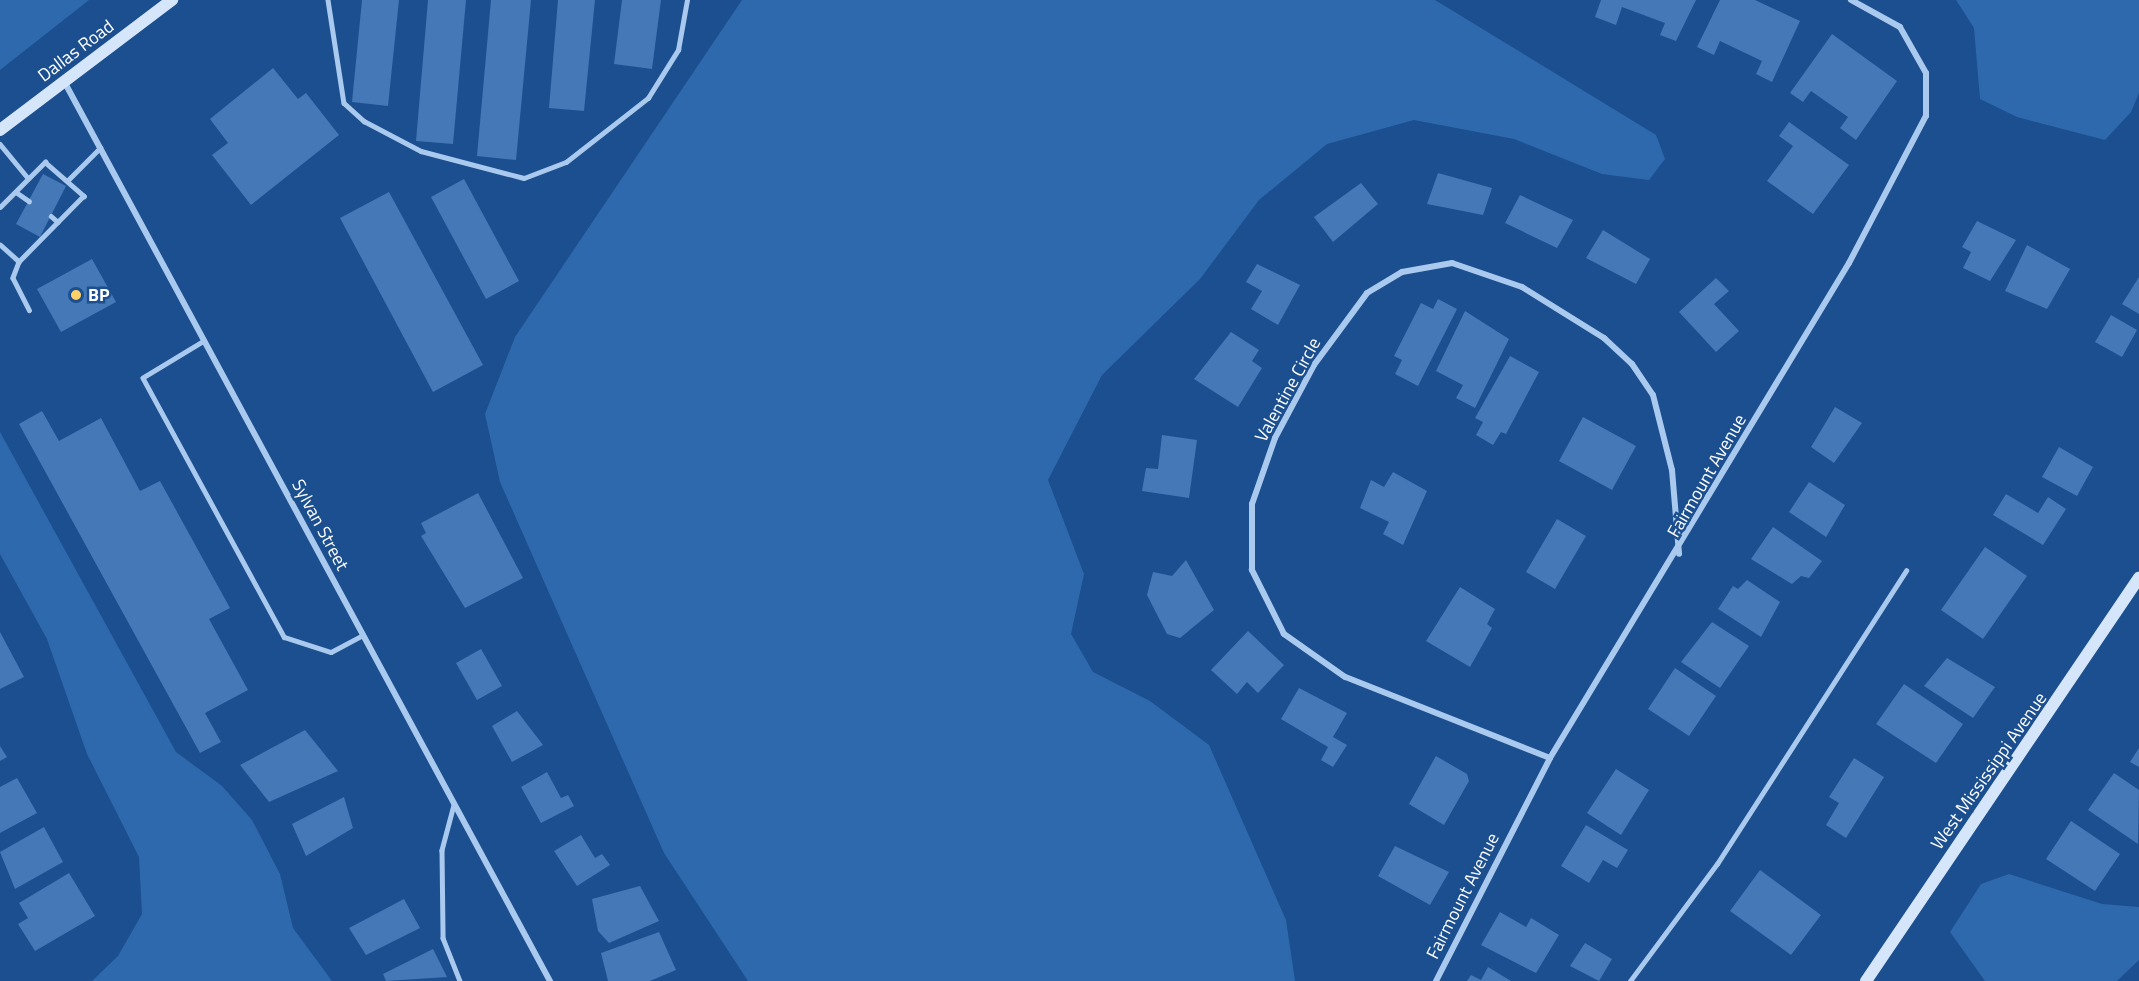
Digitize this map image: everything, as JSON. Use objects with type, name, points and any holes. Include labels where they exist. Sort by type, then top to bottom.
[{"type":"street","name":"Dallas Road","points":[[0,130],[172,0]]},
{"type":"street","name":"Fairmount Avenue","points":[[1436,981],[1550,759],[1678,554],[1849,263],[1926,116],[1926,73],[1900,27],[1851,0]]},
{"type":"street","name":"Sylvan Street","points":[[65,83],[550,981]]},
{"type":"street","name":"Valentine Circle","points":[[1550,759],[1345,677],[1284,634],[1252,570],[1252,504],[1275,438],[1314,364],[1366,293],[1402,272],[1452,263],[1521,287],[1604,339],[1632,364],[1653,395],[1672,470],[1678,554]]},
{"type":"street","name":"West Mississippi Avenue","points":[[1866,981],[2139,578]]},
{"type":"lane","points":[[328,0],[344,103],[364,121],[421,151],[524,178],[566,162],[648,98],[678,50],[687,0]]},
{"type":"lane","points":[[0,144],[28,178]]},
{"type":"lane","points":[[67,181],[100,148]]},
{"type":"lane","points":[[0,207],[45,162],[84,196],[19,262],[13,278],[29,310]]},
{"type":"lane","points":[[16,192],[28,201]]},
{"type":"lane","points":[[51,216],[58,222]]},
{"type":"lane","points":[[0,245],[19,262]]},
{"type":"lane","points":[[204,341],[143,378],[284,637],[331,652],[363,635]]},
{"type":"lane","points":[[1629,981],[1717,864],[1906,571]]},
{"type":"lane","points":[[454,805],[442,850],[443,938],[460,981]]},
{"type":"shaded area","points":[[0,0],[89,0],[0,70]]},
{"type":"shaded area","points":[[742,0],[1435,0],[1656,135],[1665,159],[1649,180],[1602,174],[1514,139],[1414,120],[1327,144],[1259,200],[1200,279],[1102,375],[1048,480],[1084,574],[1071,634],[1093,672],[1150,701],[1209,745],[1286,920],[1295,981],[748,981],[664,853],[500,482],[485,414],[515,337]]},
{"type":"shaded area","points":[[1956,0],[2139,0],[2139,93],[2131,112],[2105,140],[2017,117],[1980,99],[1974,28]]},
{"type":"shaded area","points":[[0,432],[176,752],[222,786],[252,820],[280,874],[293,928],[332,981],[92,981],[118,956],[142,914],[139,857],[87,754],[47,639],[0,554]]},
{"type":"shaded area","points":[[2009,874],[2102,904],[2139,907],[2139,960],[2117,981],[1985,981],[1950,932],[1981,884]]},
{"type":"building","points":[[362,0],[399,0],[388,106],[352,102]]},
{"type":"building","points":[[428,0],[466,0],[453,144],[416,141]]},
{"type":"building","points":[[491,0],[531,0],[516,160],[477,156]]},
{"type":"building","points":[[558,0],[595,0],[584,111],[549,108]]},
{"type":"building","points":[[622,0],[661,0],[652,69],[614,64]]},
{"type":"building","points":[[1601,0],[1696,0],[1676,41],[1660,35],[1665,23],[1622,7],[1616,25],[1595,17]]},
{"type":"building","points":[[1720,0],[1755,0],[1800,21],[1772,82],[1756,74],[1762,61],[1720,41],[1714,55],[1697,47]]},
{"type":"building","points":[[1832,34],[1897,81],[1856,140],[1840,128],[1848,117],[1811,91],[1803,102],[1790,93]]},
{"type":"building","points":[[273,68],[298,99],[306,93],[339,135],[251,205],[212,155],[228,143],[210,119]]},
{"type":"building","points":[[1789,122],[1849,165],[1813,214],[1767,181],[1793,146],[1779,136]]},
{"type":"building","points":[[1438,173],[1492,188],[1483,215],[1427,204]]},
{"type":"building","points":[[43,174],[66,186],[40,237],[16,224]]},
{"type":"building","points":[[464,179],[519,281],[486,299],[431,197]]},
{"type":"building","points":[[1361,183],[1378,204],[1333,242],[1314,217]]},
{"type":"building","points":[[389,192],[483,365],[433,392],[340,218]]},
{"type":"building","points":[[1520,195],[1573,220],[1557,248],[1505,223]]},
{"type":"building","points":[[1977,221],[2016,240],[1990,281],[1963,268],[1971,252],[1962,247]]},
{"type":"building","points":[[1603,230],[1650,259],[1636,284],[1586,258]]},
{"type":"building","points":[[2027,245],[2070,269],[2047,309],[2005,291]]},
{"type":"building","name":"BP","points":[[92,259],[116,302],[61,332],[37,289]]},
{"type":"building","points":[[1257,264],[1300,285],[1278,325],[1251,309],[1262,291],[1246,282]]},
{"type":"building","points":[[2139,277],[2139,314],[2122,304]]},
{"type":"building","points":[[1716,278],[1729,291],[1714,304],[1739,331],[1716,352],[1679,312]]},
{"type":"building","points":[[1438,299],[1457,309],[1418,386],[1395,374],[1402,360],[1394,356],[1421,303],[1433,309]]},
{"type":"building","points":[[1465,311],[1509,339],[1475,408],[1456,398],[1463,385],[1436,371]]},
{"type":"building","points":[[2111,315],[2137,330],[2122,357],[2095,342]]},
{"type":"building","points":[[1231,332],[1259,350],[1252,361],[1262,368],[1238,407],[1194,379]]},
{"type":"building","points":[[1510,356],[1539,372],[1506,434],[1501,432],[1493,445],[1476,435],[1483,422],[1475,418]]},
{"type":"building","points":[[1835,407],[1862,423],[1834,463],[1811,447]]},
{"type":"building","points":[[42,411],[59,441],[101,418],[140,491],[160,481],[230,608],[209,619],[248,690],[205,713],[221,742],[200,753],[19,424]]},
{"type":"building","points":[[1583,417],[1636,446],[1612,490],[1559,461]]},
{"type":"building","points":[[1162,435],[1197,440],[1189,498],[1142,491],[1146,468],[1158,469]]},
{"type":"building","points":[[2059,447],[2093,467],[2077,496],[2042,477]]},
{"type":"building","points":[[1393,472],[1427,491],[1403,545],[1383,534],[1389,522],[1360,508],[1371,480],[1384,487]]},
{"type":"building","points":[[1809,482],[1845,505],[1826,537],[1789,512]]},
{"type":"building","points":[[478,493],[523,578],[465,608],[421,536],[426,533],[421,523]]},
{"type":"building","points":[[2006,494],[2038,513],[2048,497],[2066,509],[2043,545],[1993,515]]},
{"type":"building","points":[[1557,519],[1586,536],[1555,589],[1526,572]]},
{"type":"building","points":[[1773,527],[1822,561],[1809,578],[1801,576],[1792,584],[1751,559]]},
{"type":"building","points":[[1985,547],[2027,576],[1983,639],[1941,610]]},
{"type":"building","points":[[1186,560],[1214,610],[1180,638],[1167,634],[1147,595],[1153,572],[1172,576]]},
{"type":"building","points":[[1747,580],[1780,602],[1761,637],[1718,609],[1733,586],[1738,589]]},
{"type":"building","points":[[1460,587],[1495,609],[1487,624],[1492,628],[1470,667],[1426,641]]},
{"type":"building","points":[[1712,622],[1749,646],[1720,688],[1681,662]]},
{"type":"building","points":[[1248,631],[1284,665],[1258,693],[1247,682],[1237,694],[1211,670]]},
{"type":"building","points":[[0,632],[24,677],[0,689]]},
{"type":"building","points":[[481,649],[502,686],[477,700],[456,663]]},
{"type":"building","points":[[1947,658],[1995,687],[1973,718],[1924,686]]},
{"type":"building","points":[[1675,668],[1716,696],[1689,736],[1648,709]]},
{"type":"building","points":[[1904,684],[1963,724],[1936,763],[1876,724]]},
{"type":"building","points":[[1299,688],[1347,713],[1333,737],[1347,745],[1333,767],[1321,760],[1328,747],[1281,719]]},
{"type":"building","points":[[517,711],[543,745],[512,762],[492,726]]},
{"type":"building","points":[[305,730],[338,771],[269,802],[240,765]]},
{"type":"building","points":[[0,746],[7,757],[0,761]]},
{"type":"building","points":[[2139,748],[2139,767],[2130,762]]},
{"type":"building","points":[[1436,756],[1467,774],[1469,781],[1444,825],[1409,804]]},
{"type":"building","points":[[1854,758],[1884,777],[1846,838],[1826,825],[1839,803],[1829,797]]},
{"type":"building","points":[[1616,769],[1649,790],[1621,835],[1587,813]]},
{"type":"building","points":[[547,772],[561,798],[568,795],[574,806],[541,823],[521,787]]},
{"type":"building","points":[[2114,773],[2139,790],[2138,844],[2088,810]]},
{"type":"building","points":[[17,778],[37,813],[0,833],[0,787]]},
{"type":"building","points":[[344,797],[353,828],[306,856],[292,824]]},
{"type":"building","points":[[2071,821],[2120,854],[2095,891],[2046,859]]},
{"type":"building","points":[[1586,825],[1628,850],[1617,868],[1603,860],[1589,883],[1561,866]]},
{"type":"building","points":[[44,827],[63,862],[15,889],[0,852]]},
{"type":"building","points":[[581,835],[595,858],[602,854],[610,865],[577,886],[554,851]]},
{"type":"building","points":[[1395,846],[1449,872],[1430,905],[1378,876]]},
{"type":"building","points":[[1760,870],[1821,915],[1791,955],[1730,911]]},
{"type":"building","points":[[69,873],[95,916],[35,951],[18,924],[28,918],[19,903]]},
{"type":"building","points":[[640,886],[659,921],[609,943],[598,931],[592,899]]},
{"type":"building","points":[[404,899],[420,928],[366,955],[349,928]]},
{"type":"building","points":[[1500,912],[1526,927],[1531,918],[1559,935],[1536,973],[1481,945]]},
{"type":"building","points":[[659,932],[676,970],[650,981],[608,981],[601,953]]},
{"type":"building","points":[[1585,943],[1612,959],[1599,981],[1570,966]]},
{"type":"building","points":[[433,949],[447,977],[386,981],[383,974]]},
{"type":"building","points":[[1488,967],[1511,981],[1467,981],[1471,975],[1481,980]]},
{"type":"place","name":"BP","points":[[76,295]]}]
